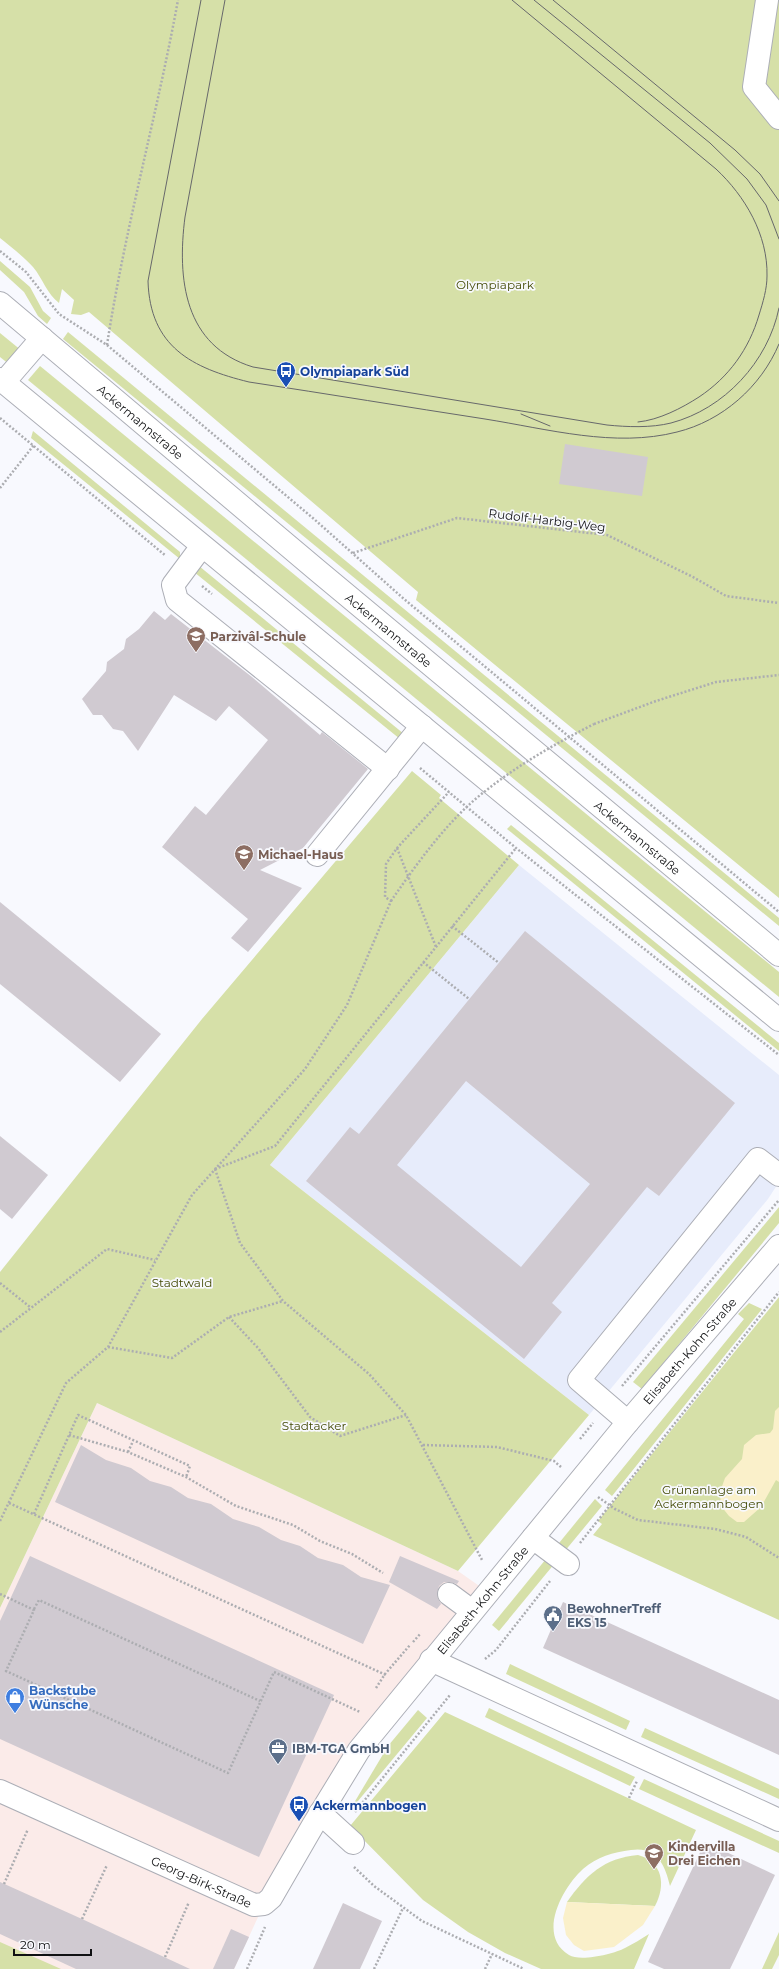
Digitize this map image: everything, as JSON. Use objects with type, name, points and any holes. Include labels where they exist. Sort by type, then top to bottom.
[{"type":"main road","points":[[767,0],[754,87],[779,118]]},
{"type":"main road","name":"Ackermannstraße","points":[[0,303],[318,571],[779,954]]},
{"type":"main road","points":[[42,338],[2,381],[779,1020]]},
{"type":"main road","points":[[202,546],[173,585],[178,600],[388,769]]},
{"type":"main road","points":[[316,855],[422,726]]},
{"type":"main road","points":[[628,1422],[579,1380],[758,1159],[779,1175]]},
{"type":"main road","name":"Elisabeth-Kohn-Straße","points":[[779,1246],[628,1422],[432,1660],[779,1820]]},
{"type":"main road","points":[[533,1538],[568,1564]]},
{"type":"main road","points":[[449,1594],[472,1611]]},
{"type":"main road","name":"Georg-Birk-Straße","points":[[0,1791],[198,1880],[263,1902],[359,1750],[409,1686],[432,1660]]},
{"type":"main road","points":[[320,1813],[353,1843]]},
{"type":"path","points":[[107,345],[113,305],[138,178],[164,74],[178,0]]},
{"type":"path","points":[[0,251],[26,272],[59,314],[107,345],[404,599],[779,912]]},
{"type":"path","points":[[0,488],[34,445]]},
{"type":"path","name":"Rudolf-Harbig-Weg","points":[[352,553],[457,518],[465,518],[607,535],[693,576],[726,596],[779,603]]},
{"type":"path","points":[[0,1522],[66,1383],[108,1347],[155,1260],[192,1196],[305,1069],[347,1005],[391,901],[420,860],[454,821],[486,789],[556,743],[594,724],[656,700],[716,682],[779,675]]},
{"type":"path","points":[[391,901],[385,897],[386,864],[397,848],[450,792]]},
{"type":"path","points":[[397,848],[436,947]]},
{"type":"path","points":[[215,1169],[275,1146],[516,848]]},
{"type":"path","points":[[452,926],[499,963]]},
{"type":"path","points":[[423,962],[469,999]]},
{"type":"path","points":[[215,1169],[240,1243],[283,1301],[370,1374],[406,1415],[482,1560],[487,1554]]},
{"type":"path","points":[[579,1441],[607,1404],[779,1200]]},
{"type":"path","points":[[0,1332],[30,1307],[107,1249],[155,1260]]},
{"type":"path","points":[[0,1283],[30,1307]]},
{"type":"path","points":[[108,1347],[172,1358],[229,1317],[283,1301]]},
{"type":"path","points":[[229,1317],[258,1348],[310,1417],[340,1436],[406,1415]]},
{"type":"path","points":[[34,1514],[78,1415],[190,1466],[186,1477]]},
{"type":"path","points":[[69,1435],[128,1452],[186,1477],[236,1506],[292,1525],[320,1541],[352,1554],[383,1573]]},
{"type":"path","points":[[128,1452],[133,1441]]},
{"type":"path","points":[[423,1445],[497,1447],[554,1461],[579,1482]]},
{"type":"path","points":[[555,1472],[564,1459]]},
{"type":"path","points":[[10,1502],[409,1686]]},
{"type":"path","points":[[615,1509],[638,1520],[715,1529],[746,1537],[779,1558]]},
{"type":"path","points":[[0,1594],[34,1610]]},
{"type":"path","points":[[260,1702],[39,1600],[6,1671],[228,1773],[274,1672],[361,1713]]},
{"type":"path","points":[[373,1694],[384,1674],[426,1627]]},
{"type":"path","points":[[357,1716],[361,1713],[365,1706]]},
{"type":"path","points":[[4,1884],[37,1808]]},
{"type":"path","points":[[82,1919],[117,1844]]},
{"type":"path","points":[[352,1865],[374,1886],[422,1921],[524,1969]]},
{"type":"path","points":[[165,1957],[198,1880]]},
{"type":"path","points":[[247,1969],[264,1932],[263,1902]]},
{"type":"path","points":[[374,1969],[403,1908]]},
{"type":"path","points":[[485,1969],[492,1954]]},
{"type":"shaded area","points":[[519,865],[779,1075],[779,1182],[768,1199],[589,1415],[270,1165]]},
{"type":"shaded area","points":[[97,1403],[458,1571],[485,1590],[353,1748],[259,1915],[234,1969],[25,1969],[0,1957],[0,1608]]},
{"type":"green space","name":"Olympiapark","points":[[0,0],[779,0],[779,898],[416,600],[418,592],[89,312],[81,315],[71,314],[74,300],[62,289],[59,303],[48,291],[33,267],[0,238]]},
{"type":"green space","points":[[0,261],[30,287],[43,311],[51,318],[47,324],[38,316],[24,292],[0,270]]},
{"type":"green space","points":[[68,332],[779,918],[779,926],[63,339]]},
{"type":"green space","points":[[0,333],[22,351],[10,365],[0,357]]},
{"type":"green space","points":[[40,366],[779,972],[779,997],[28,380]]},
{"type":"green space","points":[[33,431],[180,552],[180,559],[31,438]]},
{"type":"green space","points":[[199,566],[404,734],[400,739],[194,572]]},
{"type":"green space","name":"Stadtwald","points":[[412,771],[441,795],[439,798],[519,865],[270,1165],[589,1415],[458,1571],[97,1403],[0,1608],[0,1272],[202,1019]]},
{"type":"green space","points":[[511,825],[779,1043],[779,1051],[507,829]]},
{"type":"green space","points":[[779,1207],[779,1223],[642,1389],[633,1382]]},
{"type":"green space","name":"Grünanlage am Ackermannbogen","points":[[779,1297],[779,1620],[593,1535],[602,1524],[598,1521]]},
{"type":"green space","points":[[749,1303],[762,1309],[612,1496],[605,1490],[744,1319],[738,1314]]},
{"type":"green space","points":[[595,1499],[602,1506],[499,1631],[492,1625]]},
{"type":"green space","points":[[510,1664],[630,1721],[626,1730],[506,1674]]},
{"type":"green space","points":[[489,1708],[635,1777],[630,1786],[485,1717]]},
{"type":"green space","points":[[418,1710],[427,1718],[348,1813],[388,1746]]},
{"type":"green space","points":[[445,1712],[696,1830],[670,1886],[662,1864],[653,1854],[647,1851],[631,1850],[606,1856],[588,1865],[575,1877],[561,1899],[556,1911],[554,1936],[559,1946],[569,1955],[574,1957],[581,1958],[613,1953],[649,1934],[634,1969],[541,1969],[505,1953],[468,1932],[423,1900],[350,1826]]},
{"type":"green space","points":[[645,1728],[779,1789],[779,1799],[641,1737]]},
{"type":"green space","points":[[644,1779],[779,1841],[779,1853],[639,1789]]},
{"type":"green space","points":[[638,1855],[653,1863],[660,1875],[660,1890],[655,1906],[567,1902],[589,1876],[606,1864],[615,1860]]},
{"type":"green space","points":[[779,1932],[779,1955],[772,1969],[762,1969]]},
{"type":"green space","points":[[0,1942],[61,1969],[0,1969]]},
{"type":"sand","points":[[779,1407],[779,1482],[776,1480],[761,1507],[744,1522],[737,1522],[729,1516],[721,1506],[720,1492],[725,1478],[742,1459],[744,1445],[756,1435],[770,1433],[773,1429],[775,1411]]},
{"type":"sand","points":[[567,1902],[655,1906],[643,1925],[614,1947],[584,1951],[574,1945],[566,1935],[563,1918]]},
{"type":"building","points":[[565,444],[648,457],[642,496],[559,484]]},
{"type":"building","points":[[154,611],[165,620],[171,614],[252,677],[320,735],[322,732],[368,769],[303,848],[260,870],[302,888],[248,952],[231,938],[248,919],[162,847],[195,806],[206,815],[268,740],[229,706],[216,721],[174,695],[138,751],[123,731],[113,729],[102,715],[93,715],[82,699],[106,671],[107,662],[124,649],[126,639],[139,629]]},
{"type":"building","points":[[0,902],[161,1034],[120,1082],[0,984]]},
{"type":"building","points":[[525,931],[735,1103],[659,1196],[647,1187],[552,1303],[562,1312],[524,1359],[306,1181],[350,1127],[359,1134]],"holes":[[[466,1081],[590,1184],[521,1267],[397,1165]]]},
{"type":"building","points":[[0,1136],[48,1175],[12,1219],[0,1209]]},
{"type":"building","points":[[81,1445],[106,1460],[131,1468],[150,1481],[171,1487],[188,1498],[211,1504],[233,1519],[259,1527],[281,1540],[300,1546],[318,1558],[343,1565],[361,1577],[390,1585],[363,1644],[55,1502]]},
{"type":"building","points":[[30,1556],[334,1695],[259,1857],[0,1739],[0,1621]]},
{"type":"building","points":[[400,1556],[459,1581],[457,1584],[444,1582],[439,1586],[437,1593],[441,1604],[437,1609],[389,1582]]},
{"type":"building","points":[[563,1602],[779,1700],[779,1755],[543,1648]]},
{"type":"building","points":[[705,1842],[775,1875],[730,1969],[664,1969],[648,1962]]},
{"type":"building","points":[[0,1882],[190,1969],[76,1969],[0,1934]]},
{"type":"building","points":[[343,1903],[382,1921],[360,1969],[313,1969]]},
{"type":"building","points":[[231,1929],[249,1937],[234,1969],[213,1969]]},
{"type":"tram line","points":[[201,0],[148,281],[151,304],[157,323],[166,338],[178,351],[193,361],[209,370],[249,382],[485,419],[557,432],[606,438],[630,438],[677,432],[694,427],[724,411],[751,388],[771,360],[779,344]]},
{"type":"tram line","points":[[225,0],[185,217],[183,264],[185,286],[190,307],[199,327],[212,343],[230,357],[253,367],[607,425],[631,427],[655,426],[671,423],[690,416],[709,407],[726,395],[741,380],[765,347],[779,308]]},
{"type":"tram line","points":[[512,0],[716,169],[727,180],[745,204],[753,217],[764,246],[767,276],[766,286],[755,327],[744,351],[720,381],[699,397],[662,416],[638,422]]},
{"type":"tram line","points":[[534,0],[710,143],[747,179],[766,205],[779,239]]},
{"type":"tram line","points":[[553,0],[735,150],[760,174],[779,201]]},
{"type":"tram line","points":[[521,414],[550,426]]},
{"type":"place","name":"Olympiapark Süd","points":[[286,388]]},
{"type":"place","name":"Parzivâl-Schule","points":[[196,653]]},
{"type":"place","name":"Michael-Haus","points":[[244,871]]},
{"type":"place","name":"BewohnerTreff EKS 15","points":[[553,1632]]},
{"type":"place","name":"Backstube Wünsche","points":[[15,1714]]},
{"type":"place","name":"IBM-TGA GmbH","points":[[278,1765]]},
{"type":"place","name":"Ackermannbogen","points":[[299,1822]]},
{"type":"place","name":"Kindervilla Drei Eichen","points":[[654,1870]]},
{"type":"park label","name":"Stadtacker","points":[[314,1425]]}]
